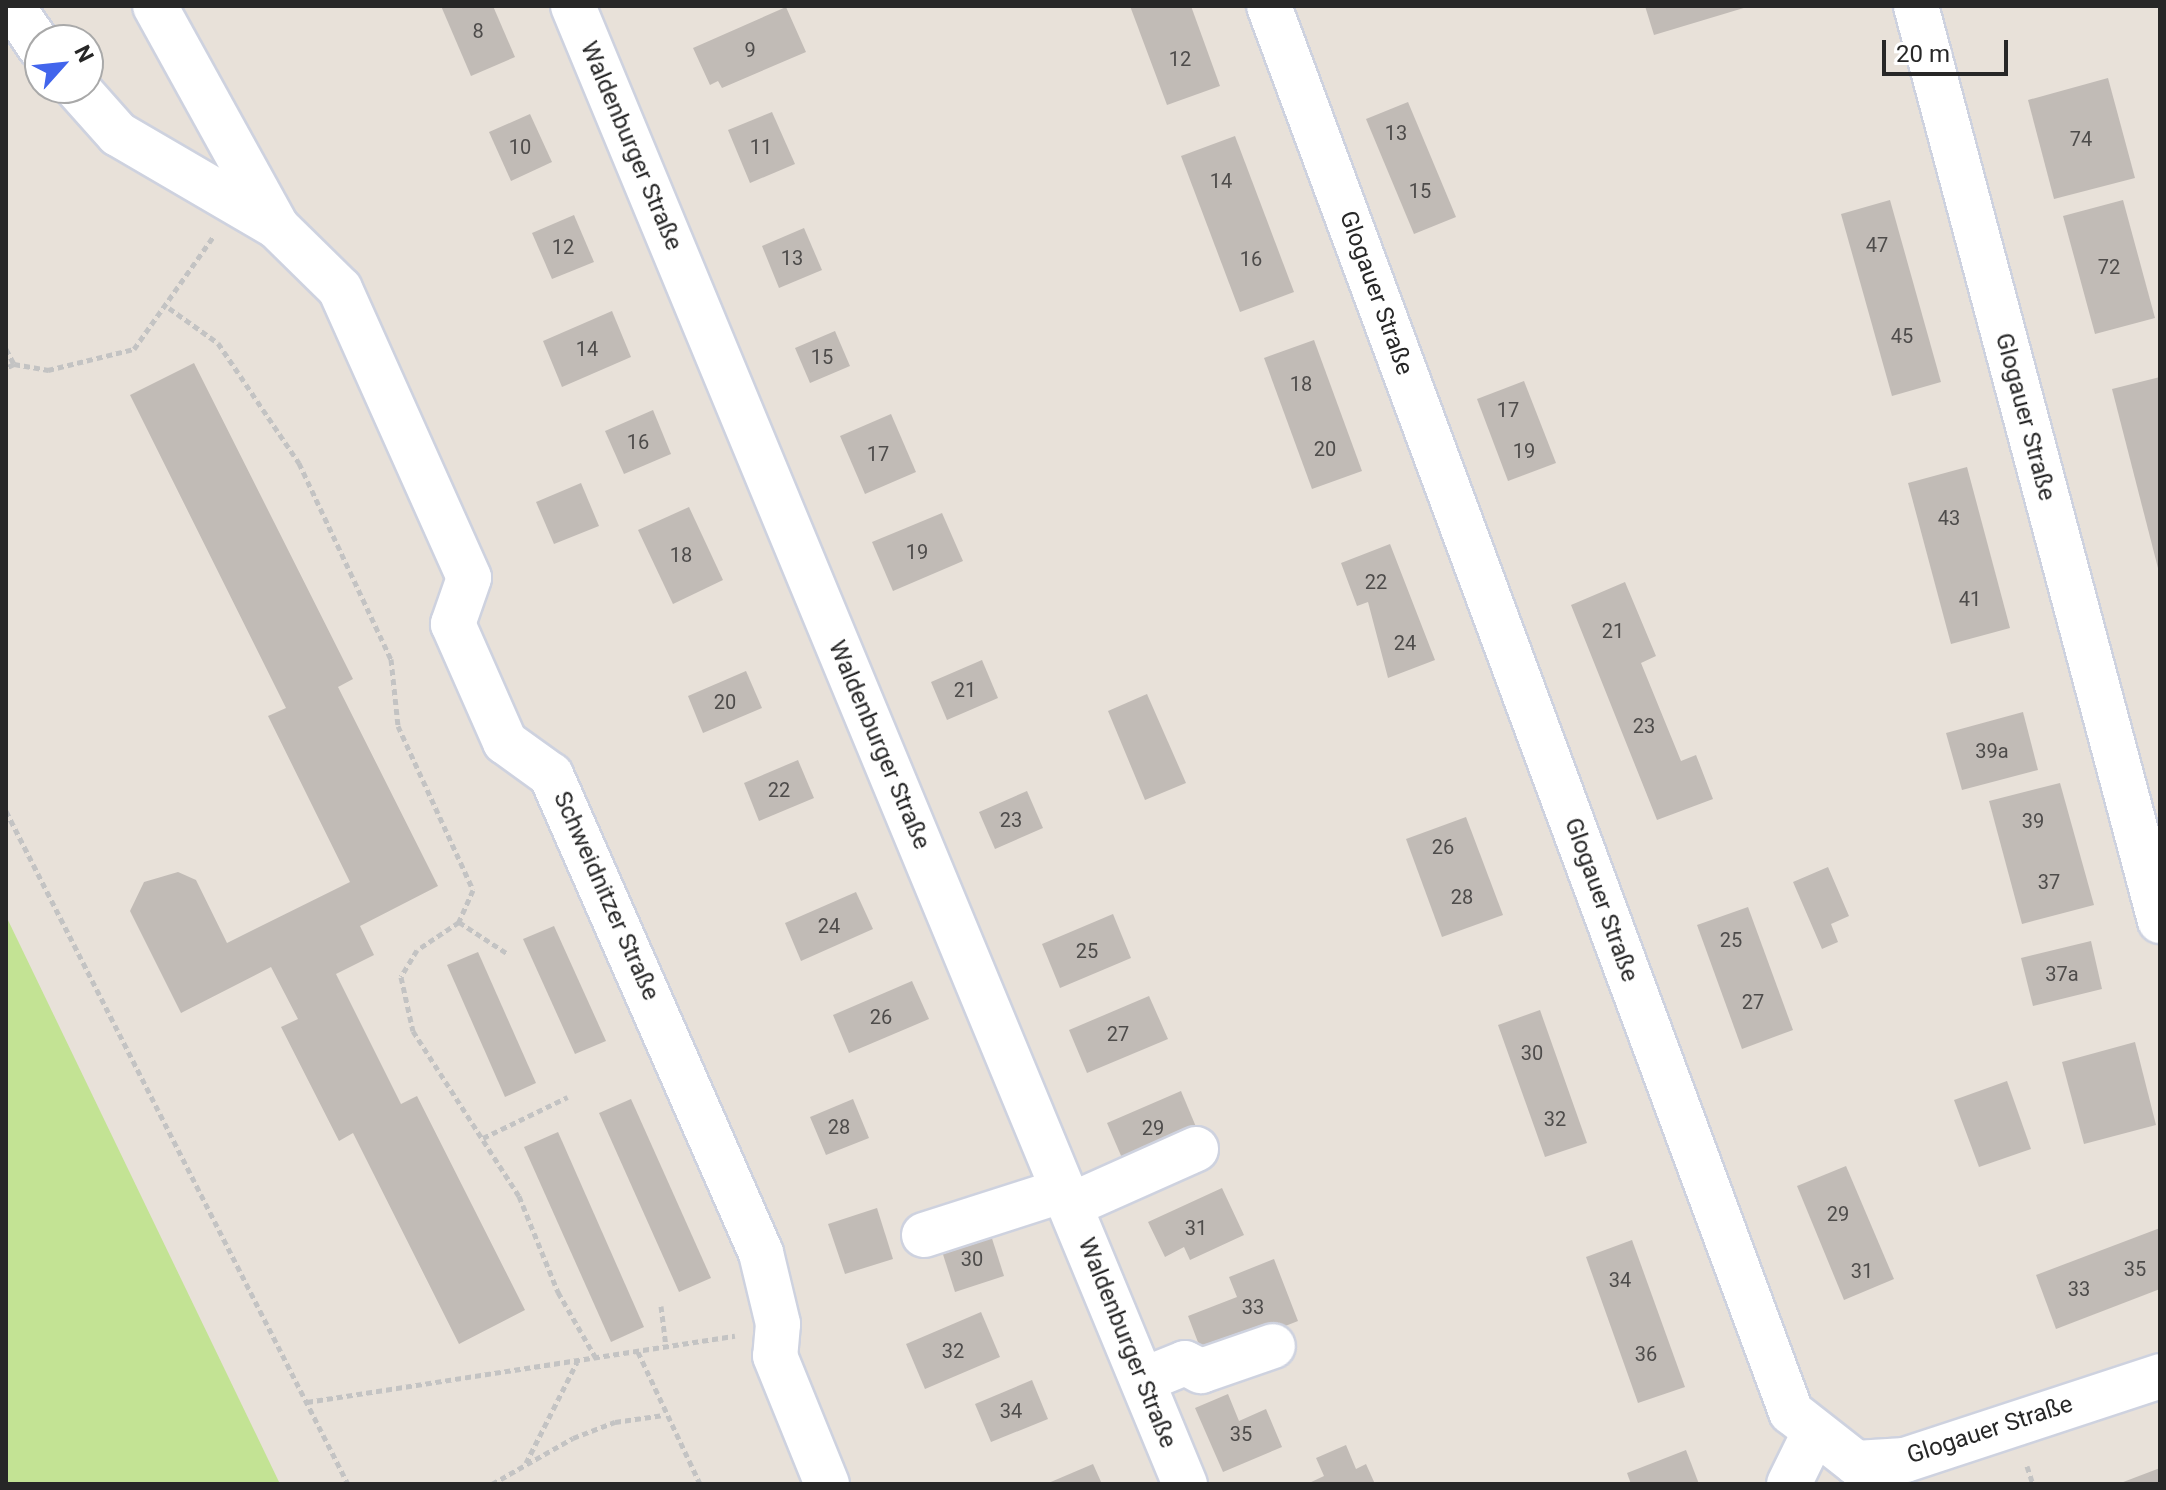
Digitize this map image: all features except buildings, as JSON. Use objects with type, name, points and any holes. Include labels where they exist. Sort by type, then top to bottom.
[{"type":"street","points":[[12,6],[24,24]]},
{"type":"street","points":[[155,6],[277,227]]},
{"type":"street","name":"Waldenburger Straße","points":[[573,6],[1185,1484]]},
{"type":"street","name":"Glogauer Straße","points":[[1916,6],[2160,921]]},
{"type":"street","name":"Glogauer Straße","points":[[1277,8],[1791,1412],[1813,1435],[1856,1463],[1905,1460],[2160,1376]]},
{"type":"street","name":"Schweidnitzer Straße","points":[[91,104],[118,134],[277,227],[340,289],[390,389],[469,578],[453,624],[505,742],[551,775],[761,1253],[778,1324],[775,1356],[827,1484]]},
{"type":"street","points":[[924,1235],[1068,1198],[1196,1149]]},
{"type":"street","points":[[1143,1380],[1185,1363],[1201,1371],[1273,1346]]},
{"type":"street","points":[[1789,1484],[1813,1435]]},
{"type":"path","points":[[6,368],[14,364],[48,370],[122,353],[169,308],[234,202]]},
{"type":"path","points":[[169,308],[218,343],[299,463],[391,659],[398,726],[473,890],[459,922],[417,950],[401,977],[413,1031],[483,1138],[596,1358]]},
{"type":"path","points":[[6,349],[14,364]]},
{"type":"path","points":[[6,811],[348,1484]]},
{"type":"path","points":[[459,922],[508,954]]},
{"type":"path","points":[[483,1138],[568,1097]]},
{"type":"path","points":[[661,1306],[666,1347]]},
{"type":"path","points":[[307,1402],[638,1352],[778,1324]]},
{"type":"path","points":[[638,1352],[664,1415],[700,1484]]},
{"type":"path","points":[[526,1463],[577,1361]]},
{"type":"path","points":[[492,1484],[526,1463],[615,1422],[664,1415]]},
{"type":"green space","points":[[6,916],[280,1484],[6,1484]]}]
